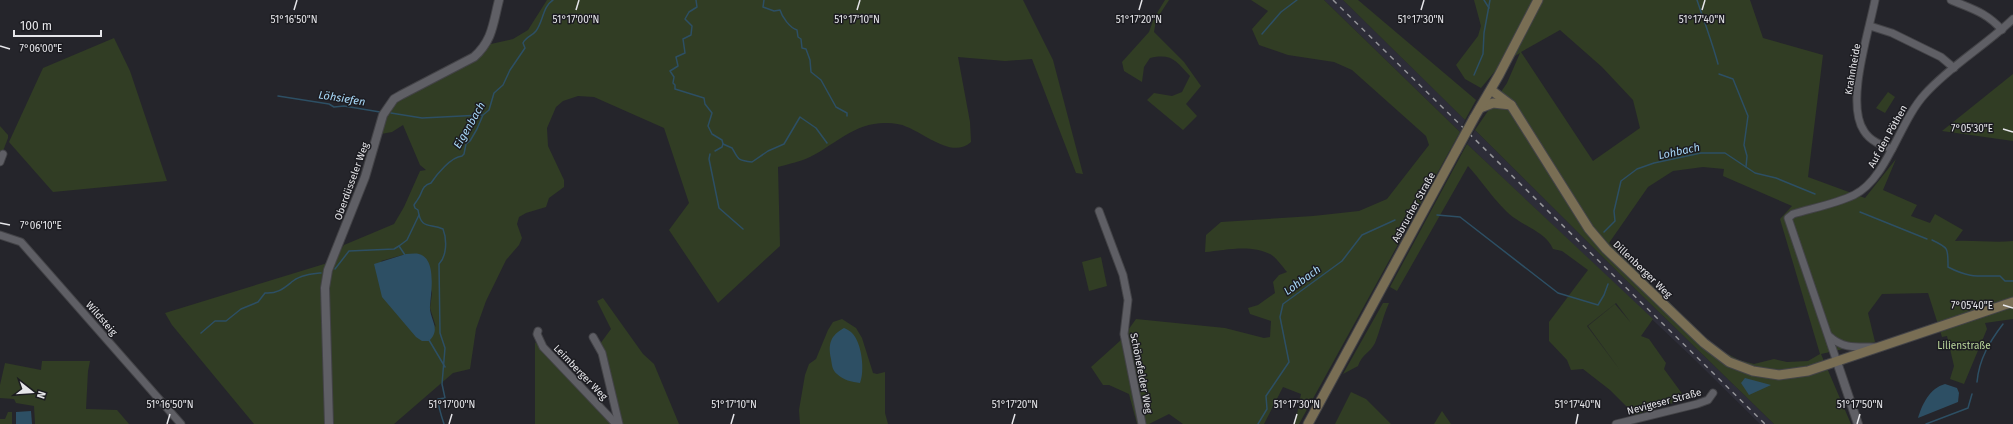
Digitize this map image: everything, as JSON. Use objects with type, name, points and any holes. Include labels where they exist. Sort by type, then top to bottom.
[{"type":"main road","name":"Asbrucher Straße","points":[[1308,424],[1538,0]]},
{"type":"main road","name":"Dillenberger Weg","points":[[1490,90],[1511,105],[1589,229],[1606,249],[1704,344],[1729,362],[1753,371],[1779,374],[1808,370],[1837,362],[2013,302]]},
{"type":"main road","points":[[1480,108],[1493,103],[1511,105]]},
{"type":"street","name":"Oberdüsseler Weg","points":[[329,424],[325,288],[328,270],[365,177],[383,115],[394,99],[474,56],[483,48],[490,37],[499,0]]},
{"type":"street","name":"Krahnheide","points":[[1875,0],[1859,77],[1856,101],[1858,116],[1864,132],[1871,139],[1892,149]]},
{"type":"street","points":[[1951,0],[1978,10],[1993,19],[2002,30]]},
{"type":"street","name":"Auf den Pöthen","points":[[1837,362],[1788,225],[1788,218],[1793,214],[1855,195],[1870,183],[1883,167],[1914,108],[1924,94],[2002,30],[2013,19]]},
{"type":"street","points":[[1870,26],[1892,33],[1941,57],[1954,68]]},
{"type":"street","points":[[0,162],[3,154]]},
{"type":"street","name":"Schönefelder Weg","points":[[1099,212],[1123,276],[1128,300],[1124,334],[1142,424]]},
{"type":"street","name":"Wildsteig","points":[[0,235],[21,242],[180,424]]},
{"type":"street","name":"Leimberger Weg","points":[[538,331],[543,347],[617,424]]},
{"type":"street","points":[[1827,334],[1836,342],[1849,348],[1880,347]]},
{"type":"street","points":[[593,337],[602,353],[617,424]]},
{"type":"street","points":[[1837,362],[1858,424]]},
{"type":"street","name":"Nevigeser Straße","points":[[1616,424],[1697,404],[1708,400],[1713,393]]},
{"type":"shaded area","points":[[1324,0],[1343,0],[1465,120],[1460,132]]},
{"type":"shaded area","points":[[1475,130],[1774,424],[1760,424],[1695,360],[1467,144]]},
{"type":"green space","points":[[547,0],[1023,0],[1053,60],[1083,174],[1076,173],[1032,59],[1005,61],[958,57],[970,122],[971,142],[964,147],[947,147],[902,125],[890,123],[876,124],[855,130],[806,159],[778,167],[780,246],[718,303],[669,230],[689,203],[664,128],[594,97],[578,96],[563,101],[556,107],[547,128],[548,146],[564,180],[564,187],[549,198],[546,207],[526,213],[519,217],[517,224],[522,238],[519,245],[506,260],[486,301],[476,329],[470,369],[453,373],[394,424],[254,424],[172,325],[165,313],[334,261],[344,245],[394,224],[404,207],[420,171],[426,170],[420,165],[403,125],[392,132],[381,134],[386,115],[395,102],[485,51],[491,44],[513,39],[528,30]],"holes":[[[406,254],[420,254],[432,293],[430,308],[436,327],[381,261]]]},
{"type":"green space","points":[[1165,0],[1169,0],[1156,20],[1154,32],[1184,62],[1201,86],[1186,104],[1197,116],[1183,130],[1147,100],[1154,93],[1172,96],[1182,92],[1190,76],[1177,62],[1169,58],[1157,57],[1150,58],[1144,67],[1142,82],[1124,71],[1122,62],[1149,32],[1154,18]]},
{"type":"green space","points":[[1251,0],[1324,0],[1460,132],[1299,424],[1293,424],[1296,419],[1301,394],[1283,387],[1264,424],[1183,424],[1169,414],[1149,424],[1137,424],[1129,394],[1109,385],[1103,385],[1091,367],[1121,340],[1136,319],[1225,328],[1264,338],[1270,337],[1271,321],[1250,314],[1248,308],[1258,305],[1275,293],[1273,282],[1279,275],[1287,272],[1270,254],[1255,249],[1238,248],[1205,252],[1206,235],[1221,222],[1313,216],[1359,211],[1387,199],[1429,145],[1426,136],[1352,70],[1334,62],[1288,55],[1259,45],[1252,29],[1268,11]]},
{"type":"green space","points":[[1343,0],[1358,0],[1476,100],[1465,120]]},
{"type":"green space","name":"Lilienstraße","points":[[1474,0],[1750,0],[1763,38],[1823,55],[1808,177],[1865,198],[1896,159],[1883,190],[1917,205],[1911,216],[1930,223],[1935,214],[1963,230],[1955,241],[2013,241],[2013,319],[1985,323],[1987,329],[1964,384],[1950,379],[1954,366],[1947,336],[1942,337],[1928,293],[1882,294],[1868,313],[1875,342],[1821,354],[1851,424],[1774,424],[1475,130],[1507,83],[1520,53],[1501,64],[1481,88],[1465,79],[1456,65],[1478,36],[1481,26]],"holes":[[[1560,30],[1602,67],[1633,100],[1640,128],[1593,161],[1521,52]],[[1703,167],[1724,169],[1723,176],[1792,206],[1780,219],[1820,354],[1808,361],[1787,362],[1774,359],[1754,364],[1739,360],[1724,352],[1706,338],[1609,243],[1648,187],[1673,171]]]},
{"type":"green space","points":[[114,38],[130,71],[167,181],[53,192],[9,142],[43,68]]},
{"type":"green space","points":[[2013,74],[2013,141],[1942,131]]},
{"type":"green space","points":[[1888,92],[1895,97],[1885,113],[1876,108]]},
{"type":"green space","points":[[0,126],[8,135],[8,138],[0,159]]},
{"type":"green space","points":[[1467,144],[1653,319],[1641,336],[1649,339],[1666,363],[1664,369],[1686,399],[1635,415],[1610,390],[1583,369],[1571,370],[1567,360],[1549,341],[1549,322],[1588,270],[1562,251],[1553,249],[1547,239],[1516,219],[1504,209],[1468,166],[1397,291],[1390,287]],"holes":[[[1616,303],[1631,323],[1615,304],[1588,326],[1620,370],[1587,326]]]},
{"type":"green space","points":[[1101,257],[1107,286],[1089,291],[1082,262]]},
{"type":"green space","points":[[603,298],[643,354],[654,364],[679,424],[621,424],[600,344],[611,329],[597,301]]},
{"type":"green space","points":[[1383,303],[1389,303],[1375,343],[1358,366],[1343,374]]},
{"type":"green space","points":[[842,319],[856,328],[862,338],[873,373],[877,374],[885,372],[885,413],[888,424],[800,424],[799,410],[805,375],[809,364],[816,359],[828,330],[833,322]]},
{"type":"green space","points":[[535,342],[612,424],[535,424]]},
{"type":"green space","points":[[42,361],[90,361],[86,409],[117,410],[129,424],[35,424],[34,406],[16,403],[14,399],[0,398],[0,385],[5,363],[41,370]]},
{"type":"green space","points":[[1351,392],[1366,399],[1391,424],[1335,424]]},
{"type":"green space","points":[[1442,411],[1451,424],[1434,424]]},
{"type":"green space","points":[[8,412],[12,412],[12,424],[0,424],[0,419],[5,419]]},
{"type":"water","points":[[406,254],[419,254],[425,257],[431,269],[432,285],[430,311],[435,328],[433,337],[429,341],[422,341],[416,337],[382,297],[374,264]]},
{"type":"water","points":[[844,328],[852,333],[858,343],[862,357],[862,378],[860,383],[842,378],[834,371],[832,367],[830,354],[831,341],[839,331]]},
{"type":"water","points":[[1745,378],[1771,385],[1749,395],[1741,383]]},
{"type":"water","points":[[1945,384],[1957,388],[1959,393],[1958,402],[1918,418],[1927,397],[1935,389]]},
{"type":"water","points":[[31,411],[32,424],[16,424],[16,412]]},
{"type":"waterway","name":"Eigenbach","points":[[444,424],[438,399],[445,398],[442,384],[445,348],[440,333],[439,264],[444,257],[446,247],[445,238],[443,229],[426,225],[421,221],[418,210],[414,205],[425,186],[431,183],[453,159],[464,154],[466,144],[470,141],[483,115],[489,110],[494,93],[503,85],[510,70],[525,48],[523,43],[536,31],[547,6],[553,0]]},
{"type":"waterway","points":[[696,0],[697,7],[689,12],[685,19],[692,26],[691,35],[683,39],[685,53],[676,57],[678,66],[670,71],[674,77],[673,83],[675,85],[675,89],[704,98],[705,104],[712,113],[708,126],[712,134],[722,140],[723,144]]},
{"type":"waterway","points":[[764,0],[763,7],[774,11],[780,10],[787,22],[797,30],[798,37],[801,39],[802,48],[806,49],[810,60],[811,72],[821,80],[836,107],[847,113],[847,116]]},
{"type":"waterway","points":[[1262,34],[1281,12],[1297,0]]},
{"type":"waterway","points":[[1484,0],[1489,8]]},
{"type":"waterway","points":[[1474,75],[1483,54],[1484,33],[1490,0]]},
{"type":"waterway","points":[[1697,0],[1718,64]]},
{"type":"waterway","points":[[1719,74],[1733,79],[1748,116],[1744,145],[1747,156],[1746,167]]},
{"type":"waterway","name":"Löhsiefen","points":[[278,96],[329,104],[334,107],[344,106],[380,112]]},
{"type":"waterway","name":"Löhsiefen","points":[[391,113],[422,118],[482,115]]},
{"type":"waterway","points":[[723,144],[732,148],[740,160],[752,162],[768,151],[784,144],[800,117],[816,128],[827,143]]},
{"type":"waterway","points":[[715,151],[722,147],[723,144]]},
{"type":"waterway","name":"Lohbach","points":[[1604,232],[1615,221],[1614,211],[1621,181],[1637,169],[1654,163],[1701,153],[1725,153],[1755,173],[1776,178],[1815,194]]},
{"type":"waterway","points":[[710,154],[709,159],[719,208],[743,229]]},
{"type":"waterway","name":"Lohbach","points":[[1860,212],[1927,239]]},
{"type":"waterway","points":[[405,255],[399,246],[407,240],[419,215]]},
{"type":"waterway","name":"Lohbach","points":[[1437,215],[1460,217],[1558,293],[1598,305],[1608,284]]},
{"type":"waterway","name":"Lohbach","points":[[1258,424],[1267,409],[1266,396],[1289,362],[1280,317],[1283,304],[1342,261],[1362,235],[1395,220]]},
{"type":"waterway","name":"Lohbach","points":[[1932,240],[1945,247],[1948,256],[1948,267],[1955,271],[1968,275],[2000,276],[2005,281],[2013,281]]},
{"type":"waterway","points":[[335,269],[349,251],[394,249],[399,246]]},
{"type":"waterway","points":[[201,333],[215,321],[226,321],[241,309],[258,302],[265,293],[270,293],[284,288],[296,279],[303,276],[321,273]]},
{"type":"waterway","points":[[1977,382],[1980,366],[1986,351],[2003,324]]},
{"type":"waterway","points":[[429,340],[445,367]]},
{"type":"waterway","points":[[1926,424],[1968,408],[1972,394]]},
{"type":"railway","points":[[1333,0],[1765,424]]}]
